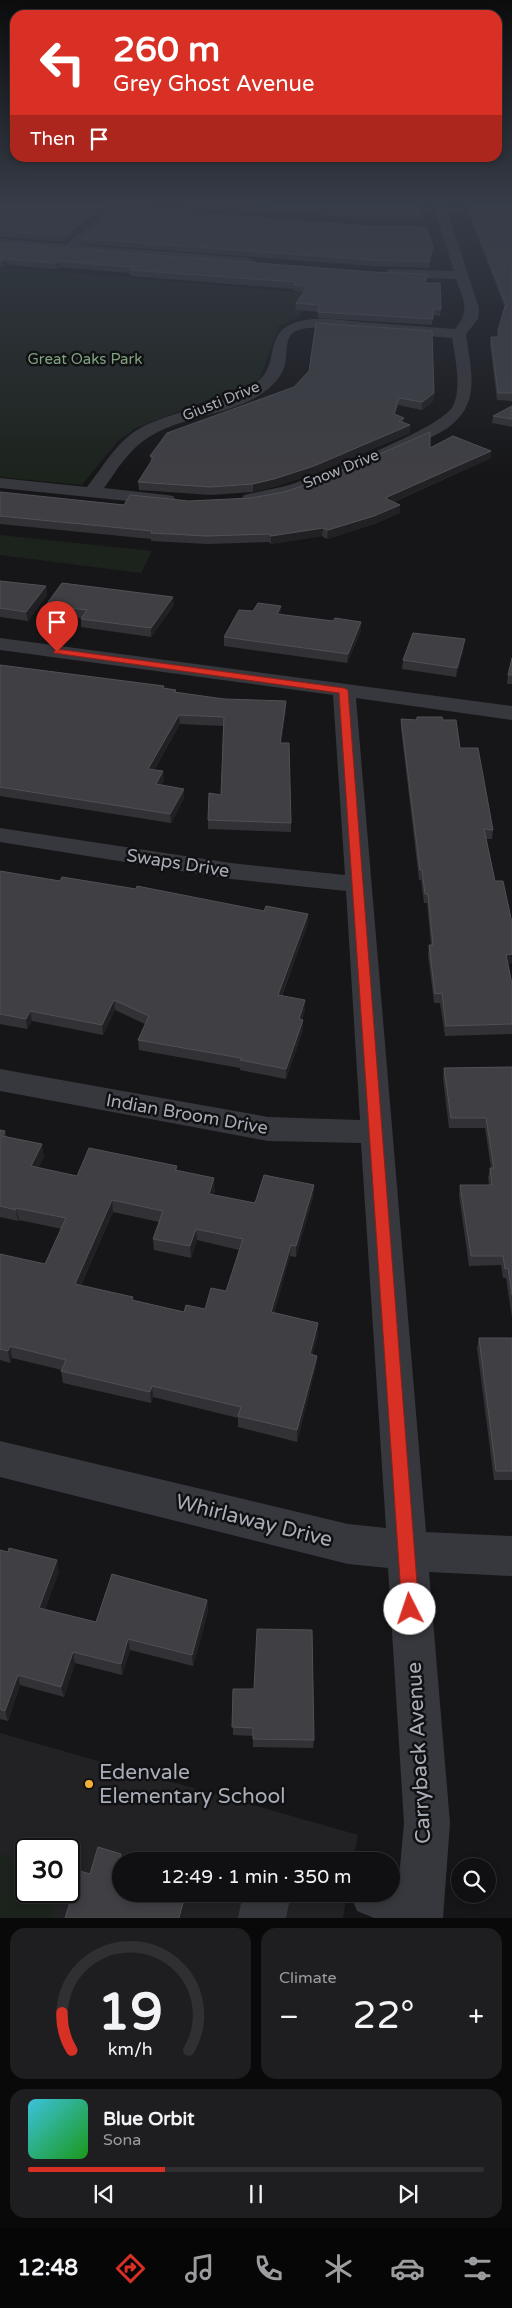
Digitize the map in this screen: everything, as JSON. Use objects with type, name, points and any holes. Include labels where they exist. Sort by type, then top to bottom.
[{"type":"street","points":[[458,334],[471,319],[472,308],[468,297]]},
{"type":"street","name":"Giusti Drive","points":[[92,492],[131,443],[141,435],[156,427],[245,394],[271,379],[276,370],[284,332],[290,326],[304,323],[324,323],[458,334]]},
{"type":"street","name":"Snow Drive","points":[[232,501],[277,494],[310,483],[433,430],[448,421],[459,409],[464,398],[458,334]]},
{"type":"street","points":[[0,483],[179,501]]},
{"type":"street","points":[[0,644],[512,713]]},
{"type":"street","name":"Carryback Avenue","points":[[344,690],[427,1823],[419,1913]]},
{"type":"street","name":"Swaps Drive","points":[[0,835],[231,871],[357,884]]},
{"type":"street","name":"Indian Broom Drive","points":[[0,1080],[268,1129],[375,1132]]},
{"type":"street","name":"Whirlaway Drive","points":[[0,1459],[348,1544],[455,1556],[512,1556]]},
{"type":"street","points":[[262,1918],[265,1902]]},
{"type":"street","points":[[393,1902],[419,1913]]},
{"type":"shaded area","name":"Edenvale Elementary School","points":[[0,1733],[358,1835],[355,1852],[112,1852],[112,1902],[346,1902],[343,1918],[0,1918]]},
{"type":"green space","name":"Great Oaks Park","points":[[0,297],[309,297],[299,317],[279,326],[259,380],[136,428],[118,441],[82,485],[0,477]]},
{"type":"green space","points":[[0,535],[152,551],[141,573],[0,555]]},
{"type":"green space","points":[[0,1854],[15,1859],[15,1903],[55,1903],[51,1918],[0,1918]]},
{"type":"building","points":[[301,297],[441,297],[441,309],[433,309],[433,319],[318,312],[319,305],[296,303]]},
{"type":"building","points":[[503,297],[512,297],[512,393],[498,393],[491,337],[499,337],[498,331],[505,306],[507,307]]},
{"type":"building","points":[[316,323],[432,331],[434,393],[422,402],[399,398],[394,414],[404,418],[399,421],[410,425],[314,466],[253,484],[210,487],[138,482],[154,457],[150,456],[167,433],[294,387],[309,371]]},
{"type":"building","points":[[512,406],[512,419],[493,416]]},
{"type":"building","points":[[430,432],[430,448],[453,436],[491,451],[385,498],[400,505],[374,516],[328,530],[323,528],[271,536],[269,534],[207,536],[151,533],[152,531],[0,516],[0,492],[124,505],[130,495],[189,501],[251,498],[284,492],[318,481]]},
{"type":"building","points":[[0,581],[46,586],[26,612],[0,608]]},
{"type":"building","points":[[62,583],[173,597],[151,628],[81,619],[87,610],[46,605]]},
{"type":"building","points":[[258,603],[281,606],[277,614],[333,621],[335,618],[361,622],[348,654],[224,637],[239,610],[253,611]]},
{"type":"building","points":[[413,633],[465,639],[457,668],[403,660]]},
{"type":"building","points":[[512,658],[512,675],[508,675]]},
{"type":"building","points":[[0,665],[164,686],[163,688],[176,690],[174,692],[224,699],[286,701],[280,743],[289,743],[291,823],[208,820],[209,793],[221,795],[224,717],[179,715],[148,769],[163,771],[156,784],[184,789],[170,814],[0,787]]},
{"type":"building","points":[[417,717],[442,717],[443,720],[456,720],[460,748],[478,748],[493,830],[484,829],[495,881],[503,881],[512,923],[512,954],[506,955],[512,984],[512,1024],[446,1026],[442,993],[435,994],[429,945],[433,945],[428,894],[425,894],[422,870],[420,870],[401,719],[417,720]]},
{"type":"building","points":[[0,871],[60,881],[62,877],[136,889],[137,886],[264,911],[266,906],[308,914],[278,995],[305,1000],[299,1019],[303,1020],[286,1069],[240,1060],[241,1058],[138,1040],[149,1016],[114,1000],[102,1025],[30,1011],[26,1019],[0,1014]]},
{"type":"building","points":[[512,1067],[512,1295],[508,1268],[505,1269],[503,1256],[471,1256],[460,1185],[492,1185],[490,1168],[494,1168],[486,1118],[451,1118],[444,1068]]},
{"type":"building","points":[[0,1130],[5,1131],[2,1136],[42,1144],[31,1166],[77,1176],[89,1148],[177,1166],[175,1170],[214,1178],[209,1194],[255,1203],[264,1175],[314,1185],[296,1246],[291,1245],[271,1312],[318,1323],[310,1354],[317,1356],[297,1430],[238,1416],[241,1407],[152,1386],[150,1392],[61,1371],[66,1360],[10,1346],[8,1351],[0,1349],[0,1254],[45,1264],[66,1218],[0,1206]],"holes":[[[112,1200],[163,1211],[153,1239],[190,1246],[196,1229],[243,1239],[226,1291],[211,1288],[205,1309],[186,1305],[184,1312],[132,1300],[133,1297],[75,1284]]]},
{"type":"building","points":[[479,1338],[512,1338],[512,1471],[496,1471]]},
{"type":"building","points":[[9,1548],[57,1560],[39,1608],[96,1622],[112,1574],[207,1600],[192,1655],[128,1639],[121,1664],[73,1652],[61,1687],[18,1675],[5,1711],[0,1709],[0,1550],[8,1552]]},
{"type":"building","points":[[257,1629],[312,1630],[314,1740],[253,1739],[253,1728],[232,1727],[233,1689],[254,1689]]},
{"type":"building","points":[[98,1847],[114,1852],[112,1852],[112,1902],[180,1902],[183,1903],[179,1918],[65,1918],[70,1903],[80,1903],[80,1871],[90,1874]]},
{"type":"place","name":"Edenvale Elementary School","points":[[89,1784]]},
{"type":"route","points":[[57,652],[344,690],[410,1609]]}]
